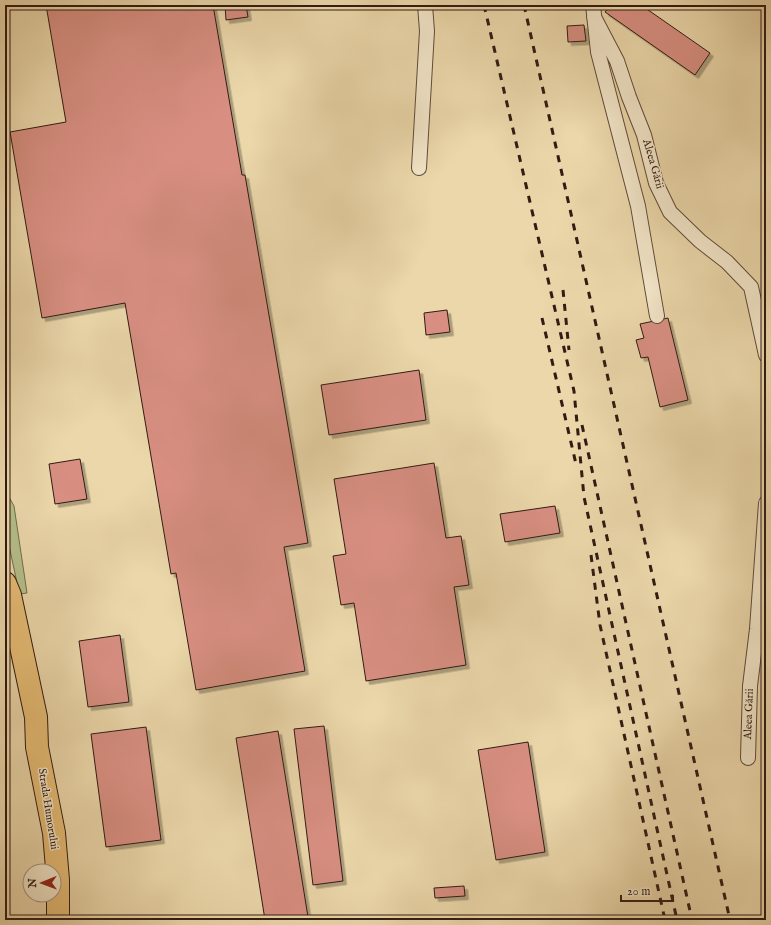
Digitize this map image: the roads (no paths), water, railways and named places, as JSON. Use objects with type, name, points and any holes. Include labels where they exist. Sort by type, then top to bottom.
[{"type":"main road","name":"Strada Humorului","points":[[5,583],[10,595],[36,717],[37,747],[54,832],[58,880],[58,920]]},
{"type":"main road","name":"Strada Humorului","points":[[5,623],[25,719],[37,747]]},
{"type":"street","points":[[419,168],[428,31],[425,5]]},
{"type":"street","name":"Aleea Gării","points":[[594,11],[598,52],[638,206],[657,316]]},
{"type":"street","name":"Aleea Gării","points":[[594,11],[617,61],[644,135],[656,184],[670,212],[700,241],[727,262],[751,287],[766,355]]},
{"type":"street","name":"Aleea Gării","points":[[748,758],[750,686],[757,629],[766,503]]},
{"type":"railway","points":[[484,5],[574,391],[584,497],[677,920]]},
{"type":"railway","points":[[524,5],[730,920]]},
{"type":"railway","points":[[563,290],[569,350]]},
{"type":"railway","points":[[542,318],[576,464]]},
{"type":"railway","points":[[582,425],[692,920]]},
{"type":"railway","points":[[591,555],[600,625],[665,920]]}]
